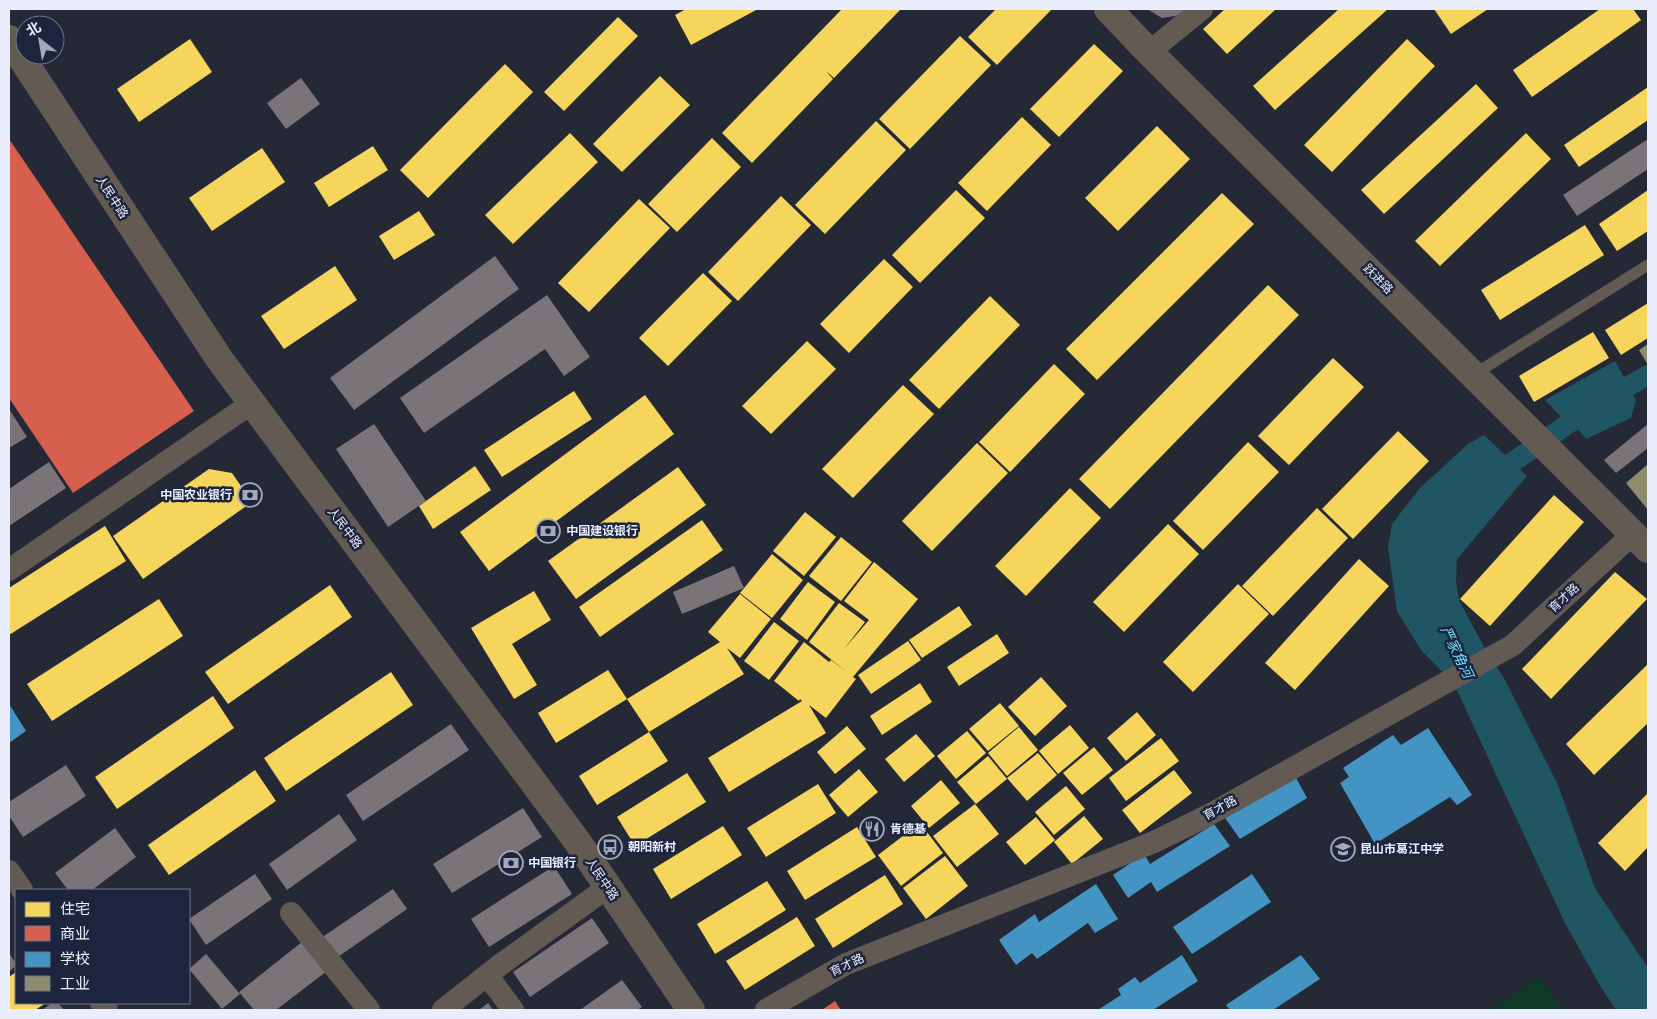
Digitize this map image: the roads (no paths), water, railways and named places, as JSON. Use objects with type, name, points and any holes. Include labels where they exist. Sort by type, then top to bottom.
[{"type":"street","name":"跃进路","points":[[1108,9],[1640,541]]},
{"type":"street","points":[[1149,52],[1202,9]]},
{"type":"street","name":"人民中路","points":[[9,39],[220,360],[577,841],[691,1010]]},
{"type":"street","points":[[9,570],[252,403]]},
{"type":"street","name":"育才路","points":[[766,1010],[846,964],[1154,842],[1206,816],[1513,645],[1640,541]]},
{"type":"street","points":[[9,871],[21,889]]},
{"type":"street","points":[[443,1010],[487,975],[608,887]]},
{"type":"street","points":[[291,913],[368,1010]]},
{"type":"street","points":[[487,975],[513,1010]]},
{"type":"lane","points":[[1473,375],[1648,265]]},
{"type":"water","points":[[1615,361],[1636,400],[1631,418],[1586,439],[1579,430],[1575,431],[1545,400]]},
{"type":"water","points":[[1484,435],[1527,476],[1457,559],[1456,581],[1459,600],[1484,647],[1505,680],[1558,785],[1595,888],[1648,968],[1648,1010],[1616,1010],[1599,984],[1564,921],[1454,684],[1421,650],[1397,611],[1388,547],[1392,524],[1420,488],[1468,444]]},
{"type":"waterway","name":"严家角河","points":[[1491,477],[1594,406],[1648,375]]},
{"type":"place","name":"中国农业银行","points":[[250,495]]},
{"type":"place","name":"中国建设银行","points":[[548,531]]},
{"type":"place","name":"肯德基","points":[[872,829]]},
{"type":"place","name":"朝阳新村","points":[[610,847]]},
{"type":"place","name":"昆山市葛江中学","points":[[1343,849]]},
{"type":"place","name":"中国银行","points":[[511,863]]}]
